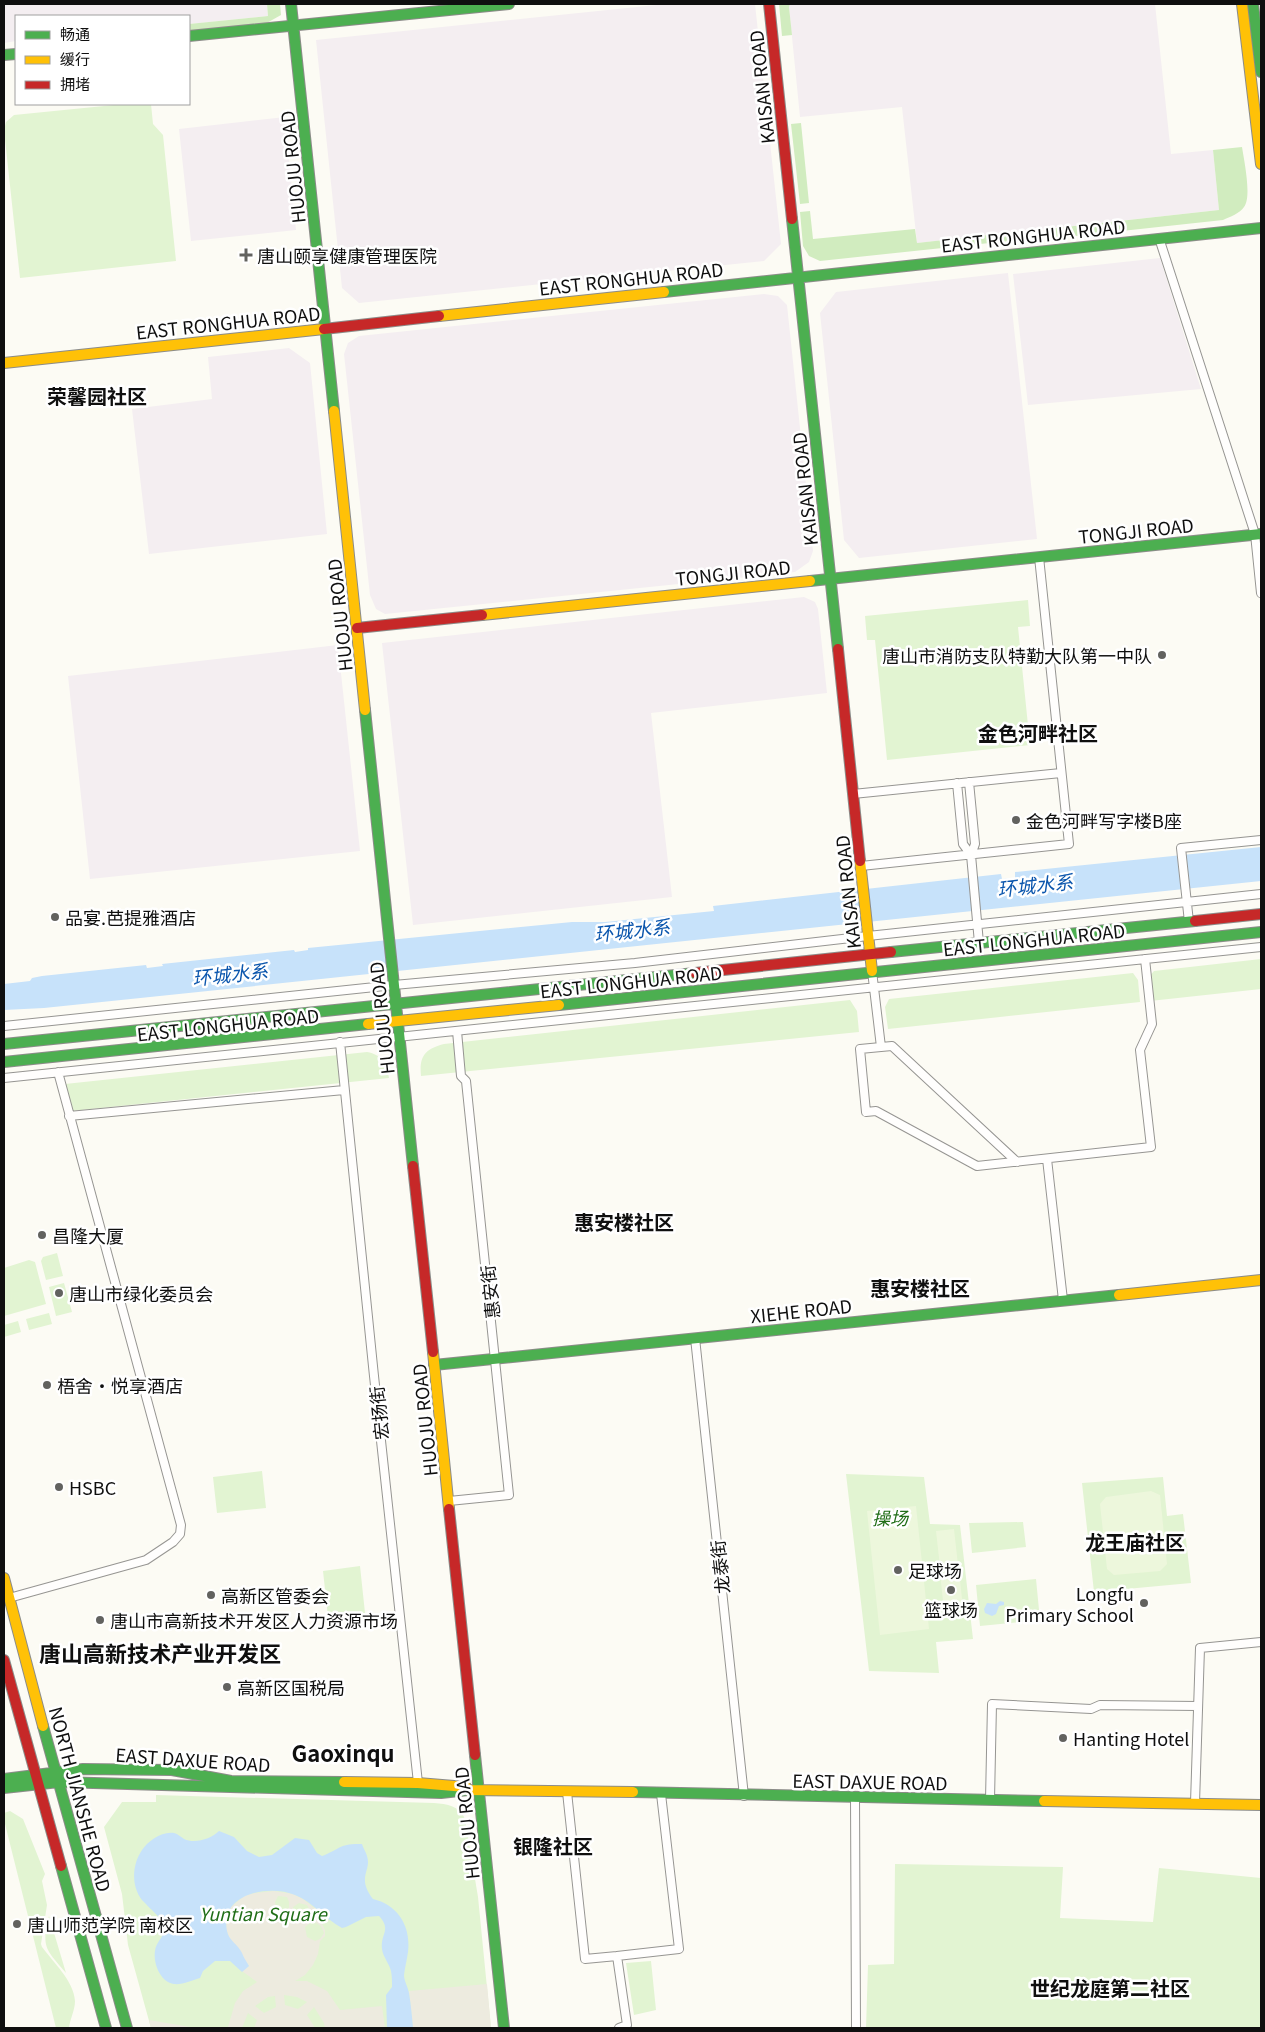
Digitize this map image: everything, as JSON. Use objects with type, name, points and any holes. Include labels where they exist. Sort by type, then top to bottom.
[{"type":"street","name":"HUOJU ROAD","points":[[290,4],[504,2028]]},
{"type":"street","points":[[190,36],[509,4]]},
{"type":"street","name":"KAISAN ROAD","points":[[768,4],[872,971]]},
{"type":"street","points":[[1242,4],[1261,164]]},
{"type":"street","points":[[1253,4],[1261,72]]},
{"type":"street","name":"EAST RONGHUA ROAD","points":[[4,363],[798,276],[1261,228]]},
{"type":"street","points":[[1159,238],[1258,534],[1261,593]]},
{"type":"street","name":"TONGJI ROAD","points":[[357,628],[1258,534]]},
{"type":"street","points":[[861,866],[1069,844],[1039,557]]},
{"type":"street","points":[[853,794],[1061,773]]},
{"type":"street","points":[[969,782],[975,844],[970,855]]},
{"type":"street","points":[[957,783],[963,844],[970,855],[979,943]]},
{"type":"street","points":[[1189,922],[1181,848],[1261,840]]},
{"type":"street","points":[[4,1026],[394,985],[635,963],[1261,894]]},
{"type":"street","name":"EAST LONGHUA ROAD","points":[[4,1044],[1261,914]]},
{"type":"street","name":"EAST LONGHUA ROAD","points":[[4,1062],[398,1023],[872,971],[1261,932]]},
{"type":"street","points":[[4,1078],[1261,947]]},
{"type":"street","points":[[1017,1162],[892,1046],[860,1049],[866,1112],[876,1111],[977,1166],[1017,1162],[1047,1159],[1151,1147],[1140,1050],[1152,1024],[1145,959]]},
{"type":"street","points":[[872,971],[881,1047]]},
{"type":"street","name":"惠安街","points":[[448,1501],[509,1495],[466,1082],[461,1076],[457,1030]]},
{"type":"street","name":"宏扬街","points":[[340,1042],[418,1783]]},
{"type":"street","points":[[9,1598],[146,1560],[173,1542],[180,1534],[181,1525],[58,1072]]},
{"type":"street","points":[[69,1116],[344,1090]]},
{"type":"street","points":[[1047,1159],[1063,1300]]},
{"type":"street","name":"XIEHE ROAD","points":[[434,1365],[1261,1280]]},
{"type":"street","name":"龙泰街","points":[[694,1338],[744,1796]]},
{"type":"street","name":"NORTH JIANSHE ROAD","points":[[4,1578],[55,1771],[127,2028]]},
{"type":"street","points":[[1195,1804],[1200,1648],[1261,1642]]},
{"type":"street","name":"NORTH JIANSHE ROAD","points":[[4,1660],[106,2028]]},
{"type":"street","points":[[990,1800],[992,1704],[1091,1709],[1100,1705],[1198,1706]]},
{"type":"street","name":"EAST DAXUE ROAD","points":[[37,1779],[55,1771],[83,1769],[172,1770],[231,1781],[418,1783],[457,1785],[479,1789]]},
{"type":"street","points":[[4,1779],[37,1779]]},
{"type":"street","points":[[4,1788],[37,1779]]},
{"type":"street","name":"EAST DAXUE ROAD","points":[[37,1779],[59,1782],[441,1793],[479,1789],[744,1796],[855,1796],[1261,1805]]},
{"type":"street","points":[[567,1792],[585,1960],[680,1949],[661,1794]]},
{"type":"street","points":[[855,1796],[856,2028]]},
{"type":"street","points":[[617,1956],[627,2025],[619,2028]]},
{"type":"shaded area","points":[[4,4],[267,4],[268,16],[190,24],[190,15],[15,15],[15,41],[4,43]]},
{"type":"shaded area","points":[[666,4],[755,4],[781,244],[764,261],[359,303],[342,288],[316,40]]},
{"type":"shaded area","points":[[790,4],[1155,4],[1171,154],[1213,150],[1219,210],[917,243],[902,107],[800,117]]},
{"type":"shaded area","points":[[285,117],[296,230],[191,241],[179,129]]},
{"type":"shaded area","points":[[1160,258],[1201,389],[1028,405],[1013,274]]},
{"type":"shaded area","points":[[1008,273],[1037,539],[859,558],[844,540],[820,313],[836,292]]},
{"type":"shaded area","points":[[764,294],[778,296],[787,305],[813,551],[809,562],[795,572],[385,614],[376,609],[370,595],[344,354],[348,343],[359,336]]},
{"type":"shaded area","points":[[289,348],[310,363],[327,534],[149,554],[132,409],[212,399],[208,357]]},
{"type":"shaded area","points":[[804,597],[815,602],[818,609],[827,693],[651,713],[672,897],[413,925],[382,643]]},
{"type":"shaded area","points":[[338,645],[360,851],[90,879],[68,676]]},
{"type":"shaded area","points":[[274,1891],[293,1894],[303,1899],[328,1919],[321,1922],[325,1930],[325,1936],[320,1941],[318,1954],[313,1965],[305,1975],[295,1981],[307,1981],[327,1991],[340,2010],[382,2006],[385,2028],[325,2028],[314,2007],[307,2015],[315,2028],[254,2028],[257,2020],[248,2013],[242,2028],[220,2028],[228,2027],[235,2003],[243,1991],[257,1982],[242,1971],[249,1966],[229,1937],[226,1929],[227,1917],[231,1907],[244,1896]],"holes":[[[278,1896],[287,1897],[289,1908],[281,1910],[276,1908],[275,1902]],[[299,1903],[307,1905],[310,1915],[306,1919],[300,1919],[293,1914],[293,1907]],[[315,1922],[321,1926],[324,1933],[320,1939],[315,1941],[307,1937],[305,1927]],[[284,1995],[297,1997],[307,2002],[298,2009],[285,2005]],[[275,1996],[276,2007],[264,2013],[255,2006],[268,1997]]]},
{"type":"shaded area","points":[[487,1984],[491,2028],[413,2028],[409,1991]]},
{"type":"shaded area","points":[[149,2020],[196,2028],[151,2028]]},
{"type":"green space","points":[[267,4],[280,4],[281,15],[265,24],[190,32],[190,24],[268,16]]},
{"type":"green space","points":[[779,4],[790,4],[792,35],[782,36]]},
{"type":"green space","points":[[114,105],[151,105],[153,124],[163,135],[176,261],[20,278],[4,130],[6,122],[14,115]]},
{"type":"green space","points":[[801,123],[809,203],[800,204],[791,124]]},
{"type":"green space","points":[[1242,147],[1247,178],[1246,202],[1240,211],[1232,216],[1223,220],[1048,239],[1047,229],[1219,210],[1213,150]]},
{"type":"green space","points":[[810,211],[813,239],[915,229],[917,243],[1035,230],[1036,238],[820,261],[809,256],[803,246],[800,212]]},
{"type":"green space","points":[[1028,600],[1030,626],[1018,627],[1030,745],[887,760],[875,640],[867,640],[865,616]]},
{"type":"green space","points":[[1261,959],[1261,989],[1150,1001],[1148,978],[1154,971]]},
{"type":"green space","points":[[1133,973],[1138,980],[1140,1002],[888,1029],[885,1007],[889,999]]},
{"type":"green space","points":[[850,1000],[857,1011],[859,1032],[421,1076],[422,1058],[432,1048],[444,1044]]},
{"type":"green space","points":[[367,1052],[383,1060],[389,1078],[72,1111],[65,1084]]},
{"type":"green space","points":[[57,1253],[63,1276],[46,1280],[41,1261],[43,1257]]},
{"type":"green space","points":[[29,1260],[35,1262],[46,1304],[4,1316],[4,1268]]},
{"type":"green space","points":[[64,1283],[72,1312],[56,1316],[49,1287]]},
{"type":"green space","points":[[49,1313],[52,1324],[29,1330],[26,1319]]},
{"type":"green space","points":[[18,1321],[21,1332],[4,1337],[4,1325]]},
{"type":"green space","points":[[262,1471],[266,1508],[217,1513],[213,1477]]},
{"type":"green space","name":"操场","points":[[846,1474],[924,1477],[930,1524],[960,1525],[973,1639],[936,1642],[939,1673],[869,1671]]},
{"type":"green space","points":[[1163,1477],[1167,1516],[1183,1514],[1191,1583],[1094,1592],[1082,1483]]},
{"type":"green space","points":[[1151,1491],[1160,1495],[1167,1564],[1160,1571],[1114,1575],[1107,1569],[1100,1504],[1106,1497]]},
{"type":"green space","name":"足球场","points":[[916,1506],[929,1629],[880,1635],[867,1511]]},
{"type":"green space","points":[[1023,1522],[1026,1547],[972,1553],[969,1523]]},
{"type":"green space","name":"篮球场","points":[[954,1529],[958,1565],[940,1567],[936,1531]]},
{"type":"green space","points":[[360,1566],[365,1613],[328,1617],[323,1571]]},
{"type":"green space","name":"篮球场","points":[[959,1571],[963,1608],[944,1610],[940,1573]]},
{"type":"green space","points":[[1036,1579],[1040,1620],[980,1626],[976,1585]]},
{"type":"green space","name":"Yuntian Square","points":[[156,1795],[434,1803],[456,1808],[465,1819],[478,1897],[491,2028],[151,2028],[128,1945],[122,1894],[104,1827],[122,1802],[156,1802]]},
{"type":"green space","points":[[10,1811],[23,1819],[45,1874],[42,1881],[47,1905],[41,1944],[67,1979],[74,1994],[75,2004],[69,2028],[56,2028],[4,1820],[4,1813]]},
{"type":"green space","points":[[895,1864],[1063,1867],[1060,1918],[1153,1922],[1159,1868],[1261,1878],[1261,2028],[866,2028],[868,1965],[894,1964]]},
{"type":"green space","points":[[49,1916],[66,1973],[47,1948],[45,1935]]},
{"type":"green space","points":[[651,1961],[656,2010],[634,2015],[626,1963]]},
{"type":"water","name":"环城水系","points":[[1261,847],[1261,881],[44,1008],[4,1010],[4,984],[30,981],[32,978],[42,976],[146,965],[147,968],[163,966],[162,964],[294,950],[295,952],[308,950],[308,948],[572,922],[605,922],[714,911],[713,906],[1001,874],[1002,879],[1015,878],[1015,872]]},
{"type":"water","points":[[1000,1601],[1004,1602],[1004,1605],[999,1606],[996,1614],[992,1616],[985,1613],[984,1609],[987,1603],[996,1604]]},
{"type":"water","points":[[219,1831],[234,1837],[247,1851],[259,1857],[272,1855],[295,1838],[309,1840],[317,1853],[322,1856],[344,1846],[362,1844],[368,1861],[365,1880],[368,1891],[373,1899],[382,1902],[396,1912],[405,1925],[408,1952],[404,1975],[409,1993],[413,2028],[387,2028],[386,1995],[392,1987],[392,1977],[383,1952],[382,1944],[385,1925],[379,1916],[366,1917],[342,1928],[308,1902],[284,1892],[260,1892],[248,1895],[238,1900],[231,1908],[227,1918],[227,1931],[249,1966],[242,1972],[230,1961],[215,1961],[203,1971],[200,1978],[184,1983],[174,1984],[161,1976],[156,1966],[155,1956],[156,1947],[164,1931],[159,1917],[140,1898],[137,1891],[134,1870],[138,1856],[152,1840],[160,1835],[174,1833],[184,1839],[198,1841]]},
{"type":"traffic: fast","points":[[291,4],[334,411]]},
{"type":"traffic: fast","points":[[190,36],[509,4]]},
{"type":"traffic: fast","points":[[1253,4],[1261,72]]},
{"type":"traffic: fast","points":[[4,55],[15,54]]},
{"type":"traffic: fast","points":[[792,219],[838,649]]},
{"type":"traffic: fast","points":[[664,292],[1261,228]]},
{"type":"traffic: fast","points":[[810,581],[1261,534]]},
{"type":"traffic: fast","points":[[365,710],[413,1166]]},
{"type":"traffic: fast","points":[[891,952],[1195,921]]},
{"type":"traffic: fast","points":[[559,1005],[1261,932]]},
{"type":"traffic: fast","points":[[4,1044],[695,973]]},
{"type":"traffic: fast","points":[[4,1062],[368,1024]]},
{"type":"traffic: fast","points":[[434,1365],[1119,1295]]},
{"type":"traffic: fast","points":[[43,1726],[127,2028]]},
{"type":"traffic: fast","points":[[475,1755],[504,2028]]},
{"type":"traffic: fast","points":[[4,1779],[83,1769],[172,1770],[231,1781],[344,1782]]},
{"type":"traffic: fast","points":[[4,1788],[59,1782],[441,1793],[468,1790]]},
{"type":"traffic: fast","points":[[633,1792],[1044,1801]]},
{"type":"traffic: fast","points":[[61,1866],[106,2028]]},
{"type":"traffic: slow","points":[[1242,4],[1261,164]]},
{"type":"traffic: slow","points":[[439,316],[664,292]]},
{"type":"traffic: slow","points":[[4,363],[324,329]]},
{"type":"traffic: slow","points":[[334,411],[365,710]]},
{"type":"traffic: slow","points":[[482,615],[810,581]]},
{"type":"traffic: slow","points":[[860,861],[872,971]]},
{"type":"traffic: slow","points":[[368,1024],[559,1005]]},
{"type":"traffic: slow","points":[[1119,1295],[1261,1280]]},
{"type":"traffic: slow","points":[[433,1352],[449,1509]]},
{"type":"traffic: slow","points":[[4,1578],[43,1726]]},
{"type":"traffic: slow","points":[[344,1782],[418,1783],[466,1787]]},
{"type":"traffic: slow","points":[[468,1790],[633,1792]]},
{"type":"traffic: slow","points":[[1044,1801],[1261,1805]]},
{"type":"traffic: jam","points":[[769,4],[792,219]]},
{"type":"traffic: jam","points":[[324,329],[439,316]]},
{"type":"traffic: jam","points":[[357,628],[482,615]]},
{"type":"traffic: jam","points":[[838,649],[860,861]]},
{"type":"traffic: jam","points":[[1195,921],[1261,914]]},
{"type":"traffic: jam","points":[[695,973],[891,952]]},
{"type":"traffic: jam","points":[[413,1166],[433,1352]]},
{"type":"traffic: jam","points":[[449,1509],[475,1755]]},
{"type":"traffic: jam","points":[[4,1660],[61,1866]]},
{"type":"place","name":"唐山颐享健康管理医院","points":[[246,255]]},
{"type":"place","name":"唐山市消防支队特勤大队第一中队","points":[[1162,655]]},
{"type":"place","name":"金色河畔写字楼B座","points":[[1016,820]]},
{"type":"place","name":"品宴.芭提雅酒店","points":[[55,917]]},
{"type":"place","name":"昌隆大厦","points":[[42,1235]]},
{"type":"place","name":"唐山市绿化委员会","points":[[59,1293]]},
{"type":"place","name":"梧舍·悦享酒店","points":[[47,1385]]},
{"type":"place","name":"HSBC","points":[[59,1487]]},
{"type":"place","name":"足球场","points":[[898,1570]]},
{"type":"place","name":"篮球场","points":[[951,1590]]},
{"type":"place","name":"高新区管委会","points":[[211,1595]]},
{"type":"place","name":"Longfu Primary School","points":[[1144,1603]]},
{"type":"place","name":"唐山市高新技术开发区人力资源市场","points":[[100,1620]]},
{"type":"place","name":"高新区国税局","points":[[227,1687]]},
{"type":"place","name":"Hanting Hotel","points":[[1063,1738]]},
{"type":"place","name":"唐山师范学院 南校区","points":[[17,1924]]},
{"type":"district","name":"荣馨园社区","points":[[97,395]]},
{"type":"district","name":"金色河畔社区","points":[[1038,732]]},
{"type":"district","name":"惠安楼社区","points":[[624,1221]]},
{"type":"district","name":"惠安楼社区","points":[[920,1287]]},
{"type":"district","name":"龙王庙社区","points":[[1135,1541]]},
{"type":"district","name":"唐山高新技术产业开发区","points":[[160,1652]]},
{"type":"district","name":"Gaoxinqu","points":[[343,1752]]},
{"type":"district","name":"银隆社区","points":[[553,1845]]},
{"type":"district","name":"世纪龙庭第二社区","points":[[1110,1987]]}]
